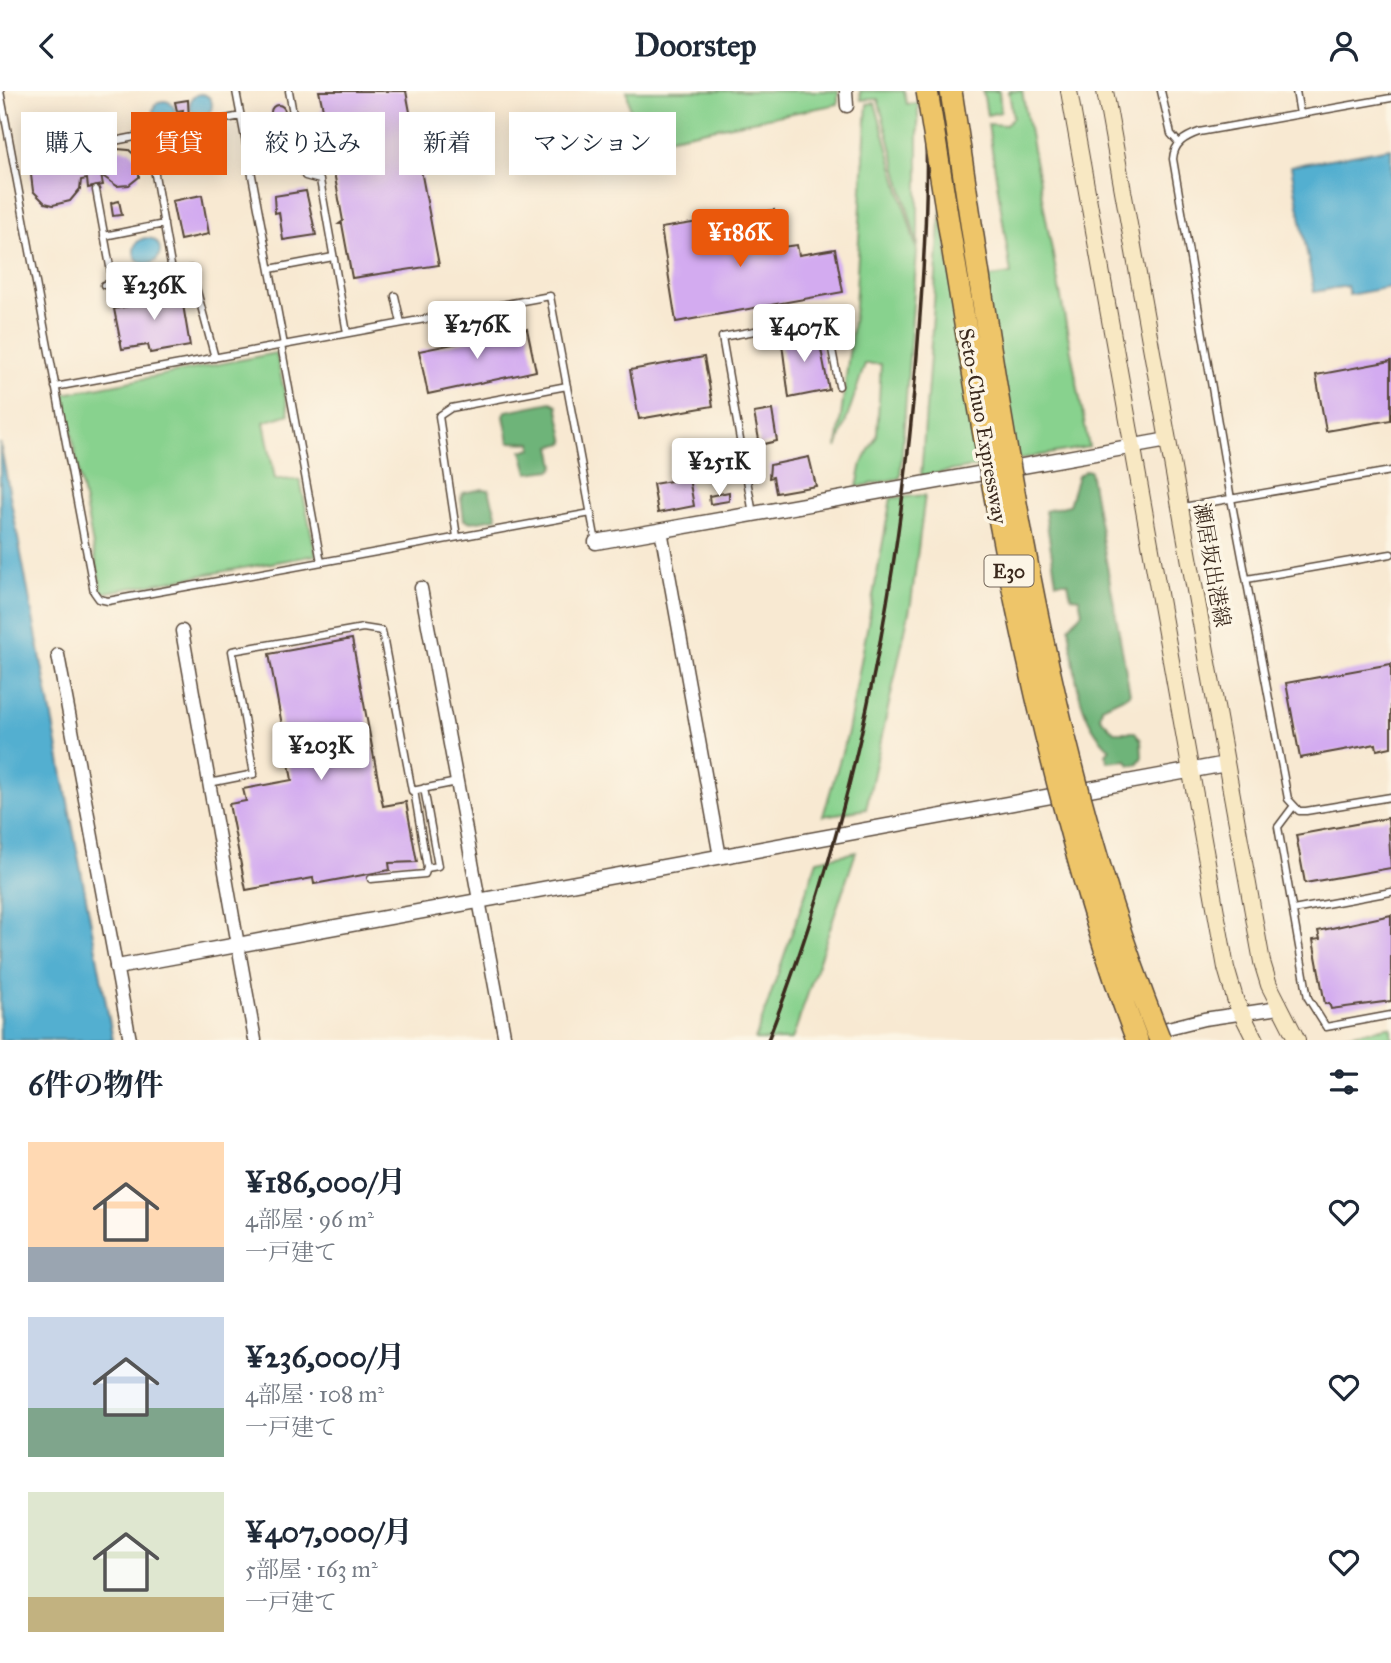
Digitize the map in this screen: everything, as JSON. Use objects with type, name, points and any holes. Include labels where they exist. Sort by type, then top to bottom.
[{"type":"highway","name":"Seto-Chuo Expressway","points":[[927,91],[995,503],[1023,641],[1090,901],[1138,1040]]},
{"type":"highway","name":"Seto-Chuo Expressway","points":[[951,91],[1007,446],[1043,636],[1073,765],[1110,893],[1160,1040]]},
{"type":"main road","points":[[1069,91],[1226,968],[1240,1013],[1255,1040]]},
{"type":"main road","name":"瀬居坂出港線","points":[[1105,91],[1262,962],[1279,1008],[1297,1040]]},
{"type":"street","points":[[846,91],[847,106]]},
{"type":"street","points":[[596,542],[1168,440]]},
{"type":"street","points":[[661,530],[720,857]]},
{"type":"street","points":[[422,588],[505,1040]]},
{"type":"street","points":[[182,631],[255,1040]]},
{"type":"street","points":[[58,655],[130,1040]]},
{"type":"street","points":[[117,967],[1226,764]]},
{"type":"street","points":[[1131,1040],[1169,1026],[1279,1008]]},
{"type":"lane","points":[[0,91],[94,592],[99,599],[108,601],[591,513]]},
{"type":"lane","points":[[227,119],[241,116],[236,91]]},
{"type":"lane","points":[[289,91],[293,112]]},
{"type":"lane","points":[[1161,91],[1171,134],[1179,143]]},
{"type":"lane","points":[[1296,91],[1300,114]]},
{"type":"lane","points":[[1391,98],[1199,132],[1179,143],[1174,152],[1173,165],[1285,789],[1293,807],[1306,811],[1391,797]]},
{"type":"lane","points":[[156,175],[167,226],[172,271]]},
{"type":"lane","points":[[252,175],[321,562]]},
{"type":"lane","points":[[304,175],[320,180],[347,333]]},
{"type":"lane","points":[[96,190],[113,283]]},
{"type":"lane","points":[[104,236],[167,226]]},
{"type":"lane","points":[[270,269],[333,257]]},
{"type":"lane","points":[[104,285],[191,269],[215,358]]},
{"type":"lane","points":[[121,281],[124,301]]},
{"type":"lane","points":[[395,296],[401,323]]},
{"type":"lane","points":[[55,387],[550,296],[596,542]]},
{"type":"lane","points":[[752,514],[722,337],[826,318],[839,386]]},
{"type":"lane","points":[[457,537],[439,416],[451,408],[567,386]]},
{"type":"lane","points":[[1181,507],[1391,471]]},
{"type":"lane","points":[[1247,579],[1391,554]]},
{"type":"lane","points":[[209,783],[254,774],[232,651],[363,628],[382,631],[427,867],[425,874],[395,879],[389,876],[371,879]]},
{"type":"lane","points":[[414,790],[457,782]]},
{"type":"lane","points":[[424,788],[438,866],[427,867]]},
{"type":"lane","points":[[1293,807],[1278,827],[1308,998],[1326,1027],[1391,1015]]},
{"type":"lane","points":[[1293,910],[1391,893]]},
{"type":"green space","points":[[627,91],[838,91],[838,104],[676,136],[676,112],[631,112]]},
{"type":"green space","points":[[860,91],[904,91],[907,104],[918,103],[918,247],[878,99],[861,100]]},
{"type":"green space","points":[[983,91],[999,91],[1001,112],[987,115]]},
{"type":"green space","points":[[1009,91],[1022,91],[1089,447],[921,476],[941,209],[952,283],[1011,274],[988,124],[1006,125],[1013,117]]},
{"type":"green space","points":[[875,103],[917,251],[900,478],[857,487],[862,463],[877,435],[881,364],[865,364],[837,448],[855,306],[867,104]]},
{"type":"green space","points":[[276,353],[289,414],[264,422],[275,479],[300,480],[316,555],[102,593],[64,394]]},
{"type":"green space","points":[[551,402],[557,405],[565,443],[551,446],[555,466],[552,470],[528,473],[522,451],[532,448],[532,443],[509,442],[504,416],[506,411]]},
{"type":"green space","points":[[1086,470],[1090,471],[1130,694],[1102,707],[1100,717],[1114,732],[1135,732],[1141,740],[1142,757],[1137,764],[1130,765],[1127,760],[1108,762],[1106,754],[1110,749],[1090,723],[1079,693],[1069,627],[1082,612],[1079,598],[1071,597],[1068,582],[1056,582],[1045,511],[1069,505],[1078,476]]},
{"type":"green space","points":[[489,490],[497,518],[472,522],[464,520],[461,497],[463,493]]},
{"type":"green space","points":[[925,495],[911,603],[866,809],[823,816],[848,732],[891,498]]},
{"type":"green space","points":[[856,852],[792,1040],[755,1040],[817,860]]},
{"type":"green space","points":[[1391,1027],[1391,1040],[1322,1040]]},
{"type":"water","points":[[197,95],[205,95],[211,101],[211,109],[208,112],[194,112],[191,109],[191,101]]},
{"type":"water","points":[[164,101],[174,108],[175,112],[153,112],[160,102]]},
{"type":"water","points":[[1391,148],[1391,287],[1349,295],[1347,286],[1314,292],[1291,166]]},
{"type":"water","points":[[147,238],[156,242],[160,251],[156,260],[147,264],[138,260],[134,251],[138,242]]},
{"type":"water","points":[[0,443],[113,1040],[0,1040]]},
{"type":"building","points":[[319,91],[406,91],[410,112],[399,112],[399,175],[422,175],[439,265],[352,278],[342,224],[339,224],[343,221],[335,175],[385,175],[385,112],[320,112],[323,109]]},
{"type":"building","points":[[188,100],[189,112],[177,111],[175,102]]},
{"type":"building","points":[[278,105],[285,112],[271,112],[273,107]]},
{"type":"building","points":[[117,149],[129,150],[131,175],[139,177],[129,185],[117,186],[101,175],[117,175]]},
{"type":"building","points":[[31,175],[101,175],[103,185],[88,188],[87,179],[81,180],[80,189],[70,201],[53,205],[45,203],[33,191]]},
{"type":"building","points":[[306,191],[316,235],[283,240],[279,212],[275,213],[274,196]]},
{"type":"building","points":[[202,195],[209,234],[180,240],[172,201]]},
{"type":"building","points":[[119,201],[122,215],[113,216],[111,203]]},
{"type":"building","points":[[774,210],[776,224],[771,227],[757,227],[756,221],[746,223],[751,251],[797,245],[799,255],[835,249],[843,292],[676,322],[661,228]]},
{"type":"building","points":[[180,287],[190,346],[150,353],[148,345],[122,349],[114,309],[139,304],[137,295],[146,293],[145,291],[149,293]]},
{"type":"building","points":[[527,329],[536,371],[428,394],[419,351]]},
{"type":"building","points":[[817,329],[829,390],[789,398],[781,336]]},
{"type":"building","points":[[704,357],[713,406],[639,419],[630,370]]},
{"type":"building","points":[[1391,361],[1391,420],[1326,431],[1316,375]]},
{"type":"building","points":[[772,410],[777,441],[760,445],[754,413]]},
{"type":"building","points":[[809,457],[816,486],[776,493],[773,477],[769,478],[770,465]]},
{"type":"building","points":[[689,478],[694,506],[658,513],[653,484]]},
{"type":"building","points":[[729,492],[729,501],[710,504],[709,496]]},
{"type":"building","points":[[352,639],[383,806],[406,802],[417,862],[389,863],[390,870],[314,884],[313,878],[246,890],[229,804],[246,801],[243,789],[292,780],[269,654]]},
{"type":"building","points":[[1391,664],[1391,747],[1377,750],[1376,744],[1300,758],[1286,683]]},
{"type":"building","points":[[1388,818],[1391,868],[1305,883],[1296,835]]},
{"type":"building","points":[[1391,915],[1391,1001],[1331,1009],[1329,1003],[1325,1004],[1313,940],[1320,939],[1318,931]]},
{"type":"railway","points":[[768,1040],[825,873],[848,789],[885,617],[909,443],[920,322],[926,190],[924,91]]}]
